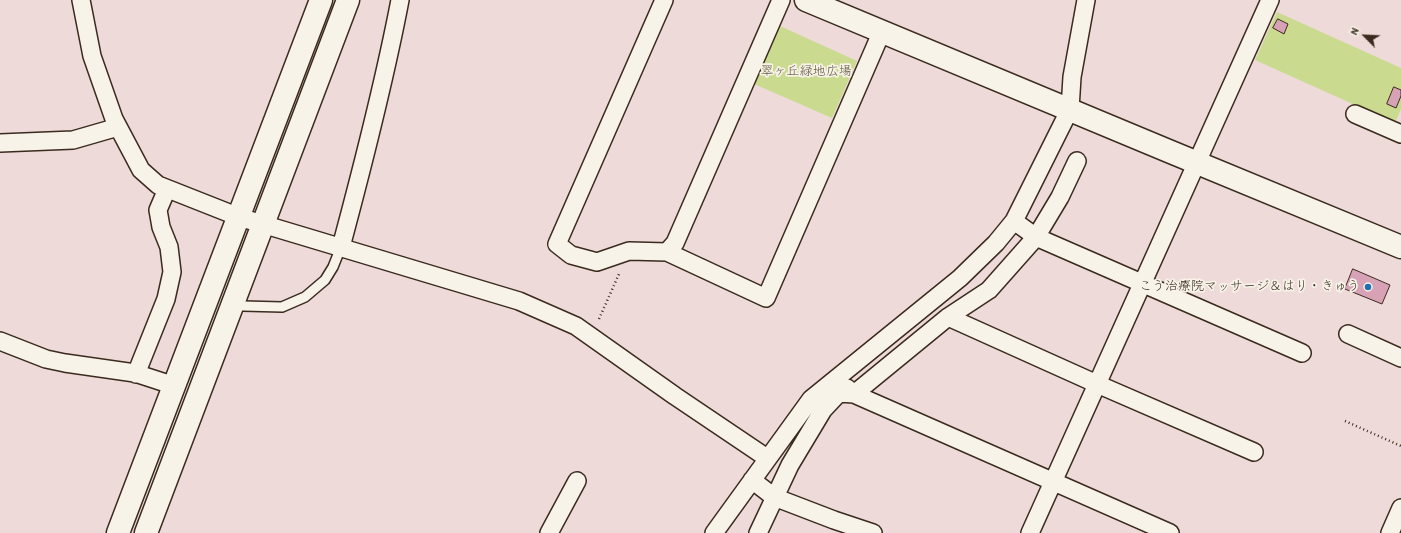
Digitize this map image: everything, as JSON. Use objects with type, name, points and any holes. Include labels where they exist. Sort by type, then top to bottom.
[{"type":"street","points":[[82,0],[92,56],[114,120],[142,170],[158,185],[239,217],[519,301],[576,326],[675,396],[767,458]]},
{"type":"street","points":[[118,533],[321,0]]},
{"type":"street","points":[[146,533],[348,0]]},
{"type":"street","points":[[341,248],[370,137],[392,43],[400,0]]},
{"type":"street","points":[[664,0],[557,244],[571,255],[597,262],[629,251],[667,252],[766,298],[882,31]]},
{"type":"street","points":[[667,252],[676,243],[781,0]]},
{"type":"street","points":[[806,0],[1070,109],[1196,164],[1401,247]]},
{"type":"street","points":[[714,533],[810,399],[960,278],[996,243],[1014,221],[1070,109],[1072,77],[1086,0]]},
{"type":"street","points":[[1030,533],[1270,0]]},
{"type":"street","points":[[1355,114],[1401,134]]},
{"type":"street","points":[[0,143],[73,140],[118,127]]},
{"type":"street","points":[[758,533],[774,496],[790,465],[823,410],[839,393],[854,394],[948,317],[988,290],[1036,237],[1060,197],[1078,161]]},
{"type":"street","points":[[136,374],[166,299],[172,272],[169,247],[161,227],[158,210],[167,189]]},
{"type":"street","points":[[1014,221],[1036,237],[1143,282],[1302,353]]},
{"type":"street","points":[[948,317],[1254,452]]},
{"type":"street","points":[[1348,334],[1401,358]]},
{"type":"street","points":[[0,341],[46,358],[72,364],[136,374],[175,386]]},
{"type":"street","points":[[836,379],[854,394],[1170,533]]},
{"type":"street","points":[[752,480],[774,496],[834,520],[873,533]]},
{"type":"street","points":[[549,533],[577,482]]},
{"type":"street","points":[[1390,533],[1401,508]]},
{"type":"lane","points":[[243,306],[282,307],[305,297],[325,280],[333,267],[341,248]]},
{"type":"path","points":[[591,336],[629,251]]},
{"type":"path","points":[[1345,421],[1401,446]]},
{"type":"green space","points":[[1277,12],[1401,68],[1401,109],[1395,123],[1255,60]]},
{"type":"green space","name":"翠ヶ丘緑地広場","points":[[780,26],[857,61],[832,118],[754,84]]},
{"type":"building","points":[[1278,19],[1288,24],[1284,34],[1273,28]]},
{"type":"building","points":[[1394,87],[1401,90],[1401,96],[1396,108],[1387,104]]},
{"type":"building","name":"こう治療院マッサージ＆はり・きゅう","points":[[1353,269],[1390,285],[1382,304],[1345,289]]},
{"type":"place","name":"こう治療院マッサージ＆はり・きゅう","points":[[1368,287]]}]
